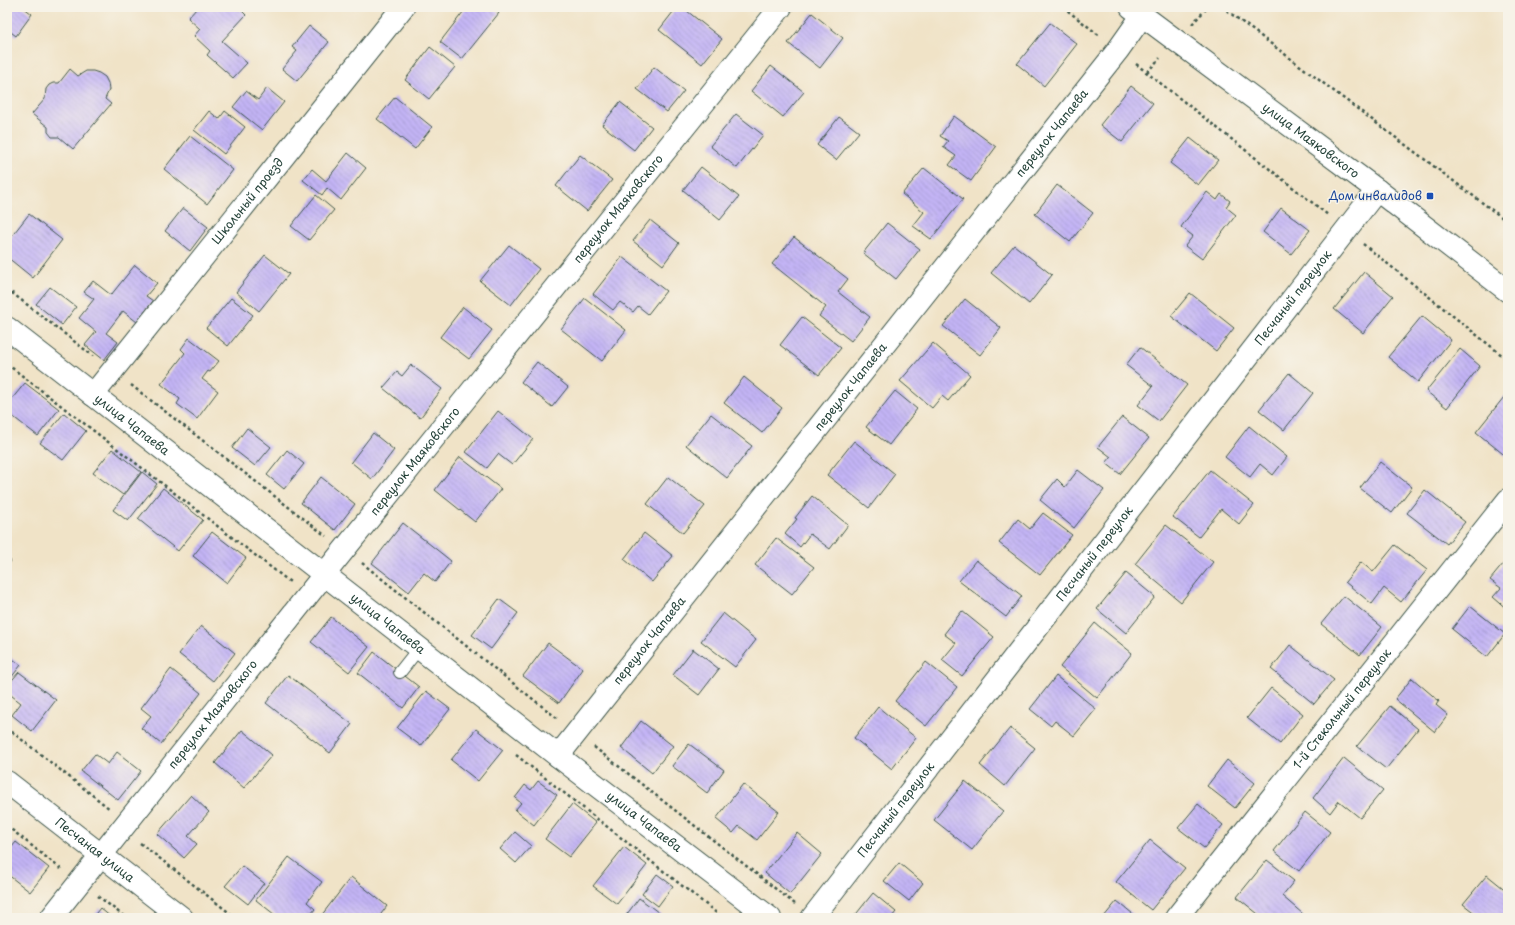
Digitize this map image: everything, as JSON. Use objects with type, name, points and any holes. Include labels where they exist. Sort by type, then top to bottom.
[{"type":"street","name":"Школьный проезд","points":[[93,394],[403,7]]},
{"type":"street","name":"переулок Маяковского","points":[[51,918],[101,855],[117,820],[308,595],[780,7]]},
{"type":"street","name":"переулок Чапаева","points":[[558,756],[1118,50],[1141,10]]},
{"type":"street","name":"улица Маяковского","points":[[1141,10],[1508,292]]},
{"type":"street","name":"Песчаный переулок","points":[[812,918],[1377,190]]},
{"type":"street","name":"улица Чапаева","points":[[7,328],[558,756],[770,918]]},
{"type":"street","name":"1-й Стекольный переулок","points":[[1176,918],[1508,500]]},
{"type":"street","name":"Песчаная улица","points":[[7,782],[182,918]]},
{"type":"lane","points":[[400,672],[419,648]]},
{"type":"path","points":[[1063,7],[1508,360]]},
{"type":"path","points":[[1222,7],[1508,222]]},
{"type":"path","points":[[7,289],[344,549],[812,918]]},
{"type":"path","points":[[7,364],[308,595]]},
{"type":"path","points":[[7,728],[236,918]]},
{"type":"path","points":[[512,752],[723,918]]},
{"type":"path","points":[[7,826],[62,870]]},
{"type":"building","points":[[7,7],[23,7],[32,14],[16,36],[7,29]]},
{"type":"building","points":[[198,7],[238,7],[246,15],[222,41],[247,63],[233,78],[207,55],[210,51],[194,36],[200,29],[188,18]]},
{"type":"building","points":[[467,7],[492,7],[499,13],[462,59],[440,42]]},
{"type":"building","points":[[677,7],[682,7],[722,39],[702,64],[659,30]]},
{"type":"building","points":[[812,13],[843,38],[820,68],[788,43]]},
{"type":"building","points":[[1050,23],[1077,44],[1044,86],[1017,64]]},
{"type":"building","points":[[309,26],[329,42],[297,81],[282,69],[297,51],[292,47]]},
{"type":"building","points":[[430,47],[455,67],[429,99],[405,80]]},
{"type":"building","points":[[771,66],[804,92],[783,117],[751,91]]},
{"type":"building","points":[[654,67],[684,91],[667,112],[637,89]]},
{"type":"building","points":[[70,69],[78,76],[86,71],[93,71],[105,77],[109,90],[105,99],[111,104],[73,149],[59,137],[52,137],[48,132],[48,127],[32,114],[45,99],[46,89],[49,85],[59,83]]},
{"type":"building","points":[[1131,86],[1153,103],[1122,142],[1100,125]]},
{"type":"building","points":[[267,88],[284,102],[262,130],[233,107],[246,91],[258,100]]},
{"type":"building","points":[[395,97],[432,127],[415,149],[377,119]]},
{"type":"building","points":[[620,102],[652,127],[634,150],[602,125]]},
{"type":"building","points":[[209,111],[219,119],[225,111],[245,127],[224,154],[194,130]]},
{"type":"building","points":[[736,114],[763,135],[737,168],[710,146]]},
{"type":"building","points":[[954,116],[996,147],[971,181],[949,165],[956,156],[943,147],[948,141],[940,136]]},
{"type":"building","points":[[839,117],[859,132],[836,160],[817,145]]},
{"type":"building","points":[[190,136],[233,170],[207,204],[164,169]]},
{"type":"building","points":[[1190,138],[1218,160],[1198,185],[1170,163]]},
{"type":"building","points":[[348,153],[366,168],[341,200],[327,188],[322,195],[303,180],[312,169],[326,181]]},
{"type":"building","points":[[580,155],[612,180],[587,211],[556,186]]},
{"type":"building","points":[[701,167],[739,197],[720,220],[683,190]]},
{"type":"building","points":[[924,168],[963,199],[931,239],[913,226],[924,212],[902,194]]},
{"type":"building","points":[[1057,185],[1093,213],[1070,242],[1035,214]]},
{"type":"building","points":[[1207,192],[1217,200],[1221,194],[1230,201],[1226,207],[1236,215],[1202,259],[1185,246],[1193,236],[1181,227]]},
{"type":"building","points":[[316,195],[334,210],[309,240],[291,226]]},
{"type":"building","points":[[183,208],[208,227],[190,251],[165,231]]},
{"type":"building","points":[[1281,208],[1310,230],[1291,254],[1263,232]]},
{"type":"building","points":[[29,214],[62,240],[33,278],[7,257],[7,242]]},
{"type":"building","points":[[650,220],[679,243],[663,265],[633,241]]},
{"type":"building","points":[[887,223],[920,249],[896,279],[863,253]]},
{"type":"building","points":[[794,237],[848,279],[838,292],[870,317],[851,341],[819,316],[826,307],[772,264]]},
{"type":"building","points":[[509,245],[539,269],[511,305],[480,281]]},
{"type":"building","points":[[1014,245],[1052,275],[1029,304],[991,273]]},
{"type":"building","points":[[265,255],[289,274],[259,311],[236,292]]},
{"type":"building","points":[[622,257],[666,291],[648,314],[638,306],[633,312],[620,302],[613,310],[593,294]]},
{"type":"building","points":[[135,265],[157,283],[146,296],[153,301],[137,322],[123,311],[106,333],[118,342],[104,360],[85,345],[96,332],[79,318],[94,299],[84,292],[93,281],[111,295]]},
{"type":"building","points":[[1364,272],[1393,296],[1363,333],[1334,309]]},
{"type":"building","points":[[50,287],[76,307],[62,325],[36,304]]},
{"type":"building","points":[[1190,293],[1234,328],[1216,351],[1171,316]]},
{"type":"building","points":[[231,298],[253,315],[228,346],[206,328]]},
{"type":"building","points":[[585,298],[626,330],[602,361],[561,329]]},
{"type":"building","points":[[965,299],[1001,328],[980,355],[943,326]]},
{"type":"building","points":[[463,307],[492,330],[469,359],[440,337]]},
{"type":"building","points":[[1422,316],[1451,340],[1418,382],[1388,357]]},
{"type":"building","points":[[802,317],[841,348],[819,375],[780,345]]},
{"type":"building","points":[[189,338],[219,361],[202,379],[218,391],[197,419],[177,404],[180,399],[161,384],[185,353],[181,349]]},
{"type":"building","points":[[933,343],[970,375],[948,401],[942,396],[932,408],[900,381]]},
{"type":"building","points":[[1140,347],[1187,385],[1159,421],[1138,405],[1153,386],[1126,365]]},
{"type":"building","points":[[1460,349],[1480,366],[1447,408],[1426,391]]},
{"type":"building","points":[[537,362],[568,387],[552,407],[521,382]]},
{"type":"building","points":[[411,365],[442,389],[420,418],[383,388],[397,372],[402,376]]},
{"type":"building","points":[[1289,373],[1313,393],[1284,430],[1259,410]]},
{"type":"building","points":[[744,377],[782,408],[762,433],[724,403]]},
{"type":"building","points":[[25,383],[59,409],[38,436],[7,412],[7,405]]},
{"type":"building","points":[[895,391],[917,409],[889,445],[866,427]]},
{"type":"building","points":[[1508,392],[1508,458],[1476,432]]},
{"type":"building","points":[[498,411],[533,439],[512,465],[498,454],[487,468],[466,452]]},
{"type":"building","points":[[64,413],[86,431],[63,460],[40,443]]},
{"type":"building","points":[[711,414],[752,446],[727,478],[686,445]]},
{"type":"building","points":[[1122,417],[1149,438],[1120,474],[1106,463],[1111,457],[1098,447]]},
{"type":"building","points":[[1249,426],[1287,457],[1273,475],[1260,464],[1250,477],[1225,457]]},
{"type":"building","points":[[247,428],[271,447],[255,466],[232,448]]},
{"type":"building","points":[[373,433],[394,450],[372,479],[351,462]]},
{"type":"building","points":[[854,441],[895,474],[869,508],[827,475]]},
{"type":"building","points":[[112,449],[141,472],[123,495],[93,473]]},
{"type":"building","points":[[287,450],[304,464],[284,489],[267,475]]},
{"type":"building","points":[[460,457],[501,489],[475,522],[435,490]]},
{"type":"building","points":[[1380,462],[1412,487],[1392,513],[1360,488]]},
{"type":"building","points":[[1078,470],[1104,490],[1074,528],[1040,500],[1057,479],[1065,487]]},
{"type":"building","points":[[1210,470],[1254,505],[1239,524],[1221,509],[1199,537],[1173,517]]},
{"type":"building","points":[[142,472],[157,484],[128,521],[113,510]]},
{"type":"building","points":[[321,477],[355,504],[335,530],[301,503]]},
{"type":"building","points":[[668,477],[705,506],[683,533],[647,504]]},
{"type":"building","points":[[163,488],[203,520],[178,551],[138,519]]},
{"type":"building","points":[[1425,490],[1465,522],[1447,544],[1407,513]]},
{"type":"building","points":[[812,496],[848,525],[830,549],[810,534],[800,547],[785,534]]},
{"type":"building","points":[[1043,513],[1072,535],[1040,575],[999,543],[1018,519],[1030,529]]},
{"type":"building","points":[[403,523],[451,561],[435,582],[424,573],[409,592],[372,563]]},
{"type":"building","points":[[1166,525],[1213,562],[1181,602],[1135,564]]},
{"type":"building","points":[[212,532],[246,558],[227,583],[193,556]]},
{"type":"building","points":[[644,533],[673,556],[652,582],[624,559]]},
{"type":"building","points":[[776,538],[814,567],[792,594],[755,565]]},
{"type":"building","points":[[1395,545],[1427,570],[1401,602],[1384,588],[1372,604],[1345,582],[1361,562],[1373,572]]},
{"type":"building","points":[[7,558],[11,561],[7,566]]},
{"type":"building","points":[[1508,558],[1508,610],[1493,597],[1501,588],[1490,580]]},
{"type":"building","points":[[976,560],[1022,596],[1006,617],[959,581]]},
{"type":"building","points":[[1126,573],[1155,597],[1126,633],[1097,609]]},
{"type":"building","points":[[1344,596],[1382,627],[1360,655],[1321,624]]},
{"type":"building","points":[[499,599],[518,613],[491,649],[472,635]]},
{"type":"building","points":[[1470,606],[1505,634],[1487,657],[1452,629]]},
{"type":"building","points":[[962,611],[994,637],[962,676],[942,660],[956,643],[944,634]]},
{"type":"building","points":[[723,613],[756,640],[735,667],[701,641]]},
{"type":"building","points":[[331,617],[369,647],[349,672],[311,642]]},
{"type":"building","points":[[1095,623],[1132,653],[1097,698],[1060,667]]},
{"type":"building","points":[[201,626],[235,653],[213,681],[179,654]]},
{"type":"building","points":[[548,643],[583,669],[559,703],[523,676]]},
{"type":"building","points":[[1290,645],[1334,680],[1314,704],[1271,669]]},
{"type":"building","points":[[693,649],[719,669],[699,695],[673,675]]},
{"type":"building","points":[[374,652],[419,687],[403,708],[358,673]]},
{"type":"building","points":[[7,655],[21,665],[7,683]]},
{"type":"building","points":[[926,662],[957,687],[926,726],[895,701]]},
{"type":"building","points":[[171,669],[201,693],[161,744],[141,728],[151,716],[141,708]]},
{"type":"building","points":[[19,672],[56,700],[32,731],[12,715],[21,703],[7,692],[7,686]]},
{"type":"building","points":[[288,675],[352,724],[330,753],[266,703]]},
{"type":"building","points":[[1056,676],[1096,709],[1074,736],[1055,721],[1051,726],[1030,709]]},
{"type":"building","points":[[1412,678],[1439,701],[1436,705],[1448,715],[1435,732],[1395,699]]},
{"type":"building","points":[[1271,688],[1303,714],[1280,744],[1247,718]]},
{"type":"building","points":[[426,691],[450,709],[421,746],[397,728]]},
{"type":"building","points":[[1390,706],[1418,729],[1386,769],[1357,746]]},
{"type":"building","points":[[878,707],[916,738],[892,769],[854,738]]},
{"type":"building","points":[[641,721],[673,746],[652,773],[621,748]]},
{"type":"building","points":[[1010,728],[1035,748],[1005,786],[980,765]]},
{"type":"building","points":[[476,729],[503,750],[478,781],[451,760]]},
{"type":"building","points":[[242,730],[272,755],[244,788],[215,763]]},
{"type":"building","points":[[689,744],[724,770],[707,793],[672,766]]},
{"type":"building","points":[[117,752],[141,771],[118,800],[81,771],[95,754],[108,764]]},
{"type":"building","points":[[1344,758],[1383,790],[1360,818],[1339,801],[1330,813],[1313,798]]},
{"type":"building","points":[[1227,760],[1255,783],[1235,808],[1207,786]]},
{"type":"building","points":[[538,781],[557,795],[534,825],[515,810],[521,803],[515,798],[525,785],[531,790]]},
{"type":"building","points":[[965,781],[1003,811],[972,850],[934,820]]},
{"type":"building","points":[[743,784],[779,812],[757,840],[739,826],[733,833],[716,819]]},
{"type":"building","points":[[191,795],[209,812],[188,836],[197,844],[184,858],[157,834]]},
{"type":"building","points":[[572,804],[596,823],[569,857],[545,839]]},
{"type":"building","points":[[1198,804],[1223,825],[1204,848],[1178,828]]},
{"type":"building","points":[[1305,812],[1330,832],[1299,871],[1274,851]]},
{"type":"building","points":[[515,832],[531,846],[516,863],[500,849]]},
{"type":"building","points":[[797,833],[822,854],[790,894],[765,873]]},
{"type":"building","points":[[1150,840],[1185,868],[1151,910],[1116,882]]},
{"type":"building","points":[[16,842],[49,868],[30,892],[7,874],[7,853]]},
{"type":"building","points":[[624,847],[647,865],[617,904],[593,886]]},
{"type":"building","points":[[289,857],[322,882],[307,902],[315,909],[308,918],[279,918],[256,900]]},
{"type":"building","points":[[1267,860],[1294,881],[1282,896],[1303,914],[1299,918],[1263,918],[1237,897]]},
{"type":"building","points":[[899,863],[923,883],[909,901],[884,881]]},
{"type":"building","points":[[242,866],[264,883],[248,904],[225,886]]},
{"type":"building","points":[[657,874],[673,886],[658,906],[642,894]]},
{"type":"building","points":[[1487,875],[1508,892],[1508,918],[1481,918],[1463,904]]},
{"type":"building","points":[[351,877],[387,906],[378,918],[323,918],[321,916]]},
{"type":"building","points":[[873,893],[896,912],[891,918],[853,918]]},
{"type":"building","points":[[639,898],[666,918],[624,918]]},
{"type":"building","points":[[1117,901],[1138,918],[1103,918]]},
{"type":"building","points":[[100,908],[112,918],[92,918]]},
{"type":"place","name":"Дом инвалидов","points":[[1430,196]]}]
